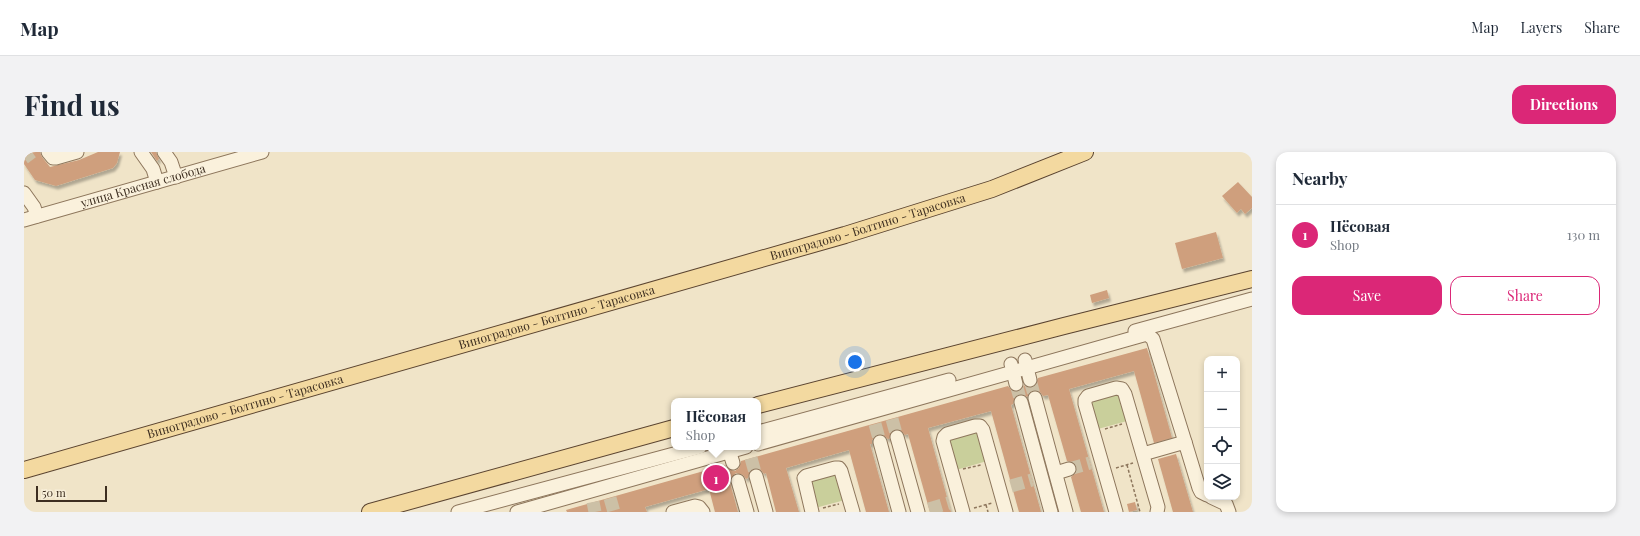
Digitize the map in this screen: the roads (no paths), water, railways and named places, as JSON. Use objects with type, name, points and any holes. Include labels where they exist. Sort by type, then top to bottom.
[{"type":"main road","name":"Виноградово - Болтино - Тарасовка","points":[[24,470],[845,235],[992,189],[1085,152]]},
{"type":"main road","points":[[761,405],[1064,326],[1252,280]]},
{"type":"main road","points":[[370,512],[671,429]]},
{"type":"street","points":[[48,152],[53,158],[77,152]]},
{"type":"street","points":[[141,152],[153,169],[167,179]]},
{"type":"street","name":"улица Красная слобода","points":[[24,220],[262,152]]},
{"type":"street","points":[[161,156],[167,179]]},
{"type":"street","points":[[24,193],[34,207],[37,216]]},
{"type":"street","points":[[1027,369],[1252,299]]},
{"type":"street","points":[[761,443],[1013,373],[1142,335],[1151,336],[1199,488],[1201,492],[1204,494]]},
{"type":"street","points":[[1116,512],[1099,465],[1085,400],[1088,396],[1111,390],[1122,389],[1125,394],[1144,457],[1158,507],[1157,512]]},
{"type":"street","points":[[1035,398],[1066,512]]},
{"type":"street","points":[[1021,402],[1037,478],[1051,512]]},
{"type":"street","points":[[761,431],[872,412]]},
{"type":"street","points":[[959,507],[952,472],[943,441],[944,436],[948,434],[975,426],[980,426],[983,430],[992,462],[1005,497]]},
{"type":"street","points":[[897,437],[922,511]]},
{"type":"street","points":[[880,442],[899,512]]},
{"type":"street","points":[[1144,457],[1185,442]]},
{"type":"street","points":[[458,512],[689,450]]},
{"type":"street","points":[[517,512],[591,497],[730,454],[748,451]]},
{"type":"street","points":[[812,512],[804,478],[823,471],[839,468],[851,506]]},
{"type":"street","points":[[1056,473],[1069,469]]},
{"type":"street","points":[[603,473],[608,492]]},
{"type":"street","points":[[756,476],[766,512]]},
{"type":"street","points":[[586,478],[591,497]]},
{"type":"street","points":[[738,481],[747,512]]},
{"type":"street","points":[[1218,500],[1223,502],[1229,512]]},
{"type":"street","points":[[673,512],[699,506],[703,512]]},
{"type":"tunnel","points":[[24,158],[32,152]]},
{"type":"tunnel","points":[[1030,380],[1035,398]]},
{"type":"tunnel","points":[[1016,384],[1021,402]]},
{"type":"tunnel","points":[[892,419],[897,437]]},
{"type":"tunnel","points":[[875,424],[880,442]]},
{"type":"tunnel","points":[[751,458],[756,476]]},
{"type":"tunnel","points":[[1069,469],[1090,463]]},
{"type":"tunnel","points":[[1011,486],[1032,480]]},
{"type":"tunnel","points":[[610,498],[614,512]]},
{"type":"tunnel","points":[[593,502],[595,512]]},
{"type":"tunnel","points":[[929,509],[949,503]]},
{"type":"place","name":"Пёсовая","points":[[716,478]]}]
